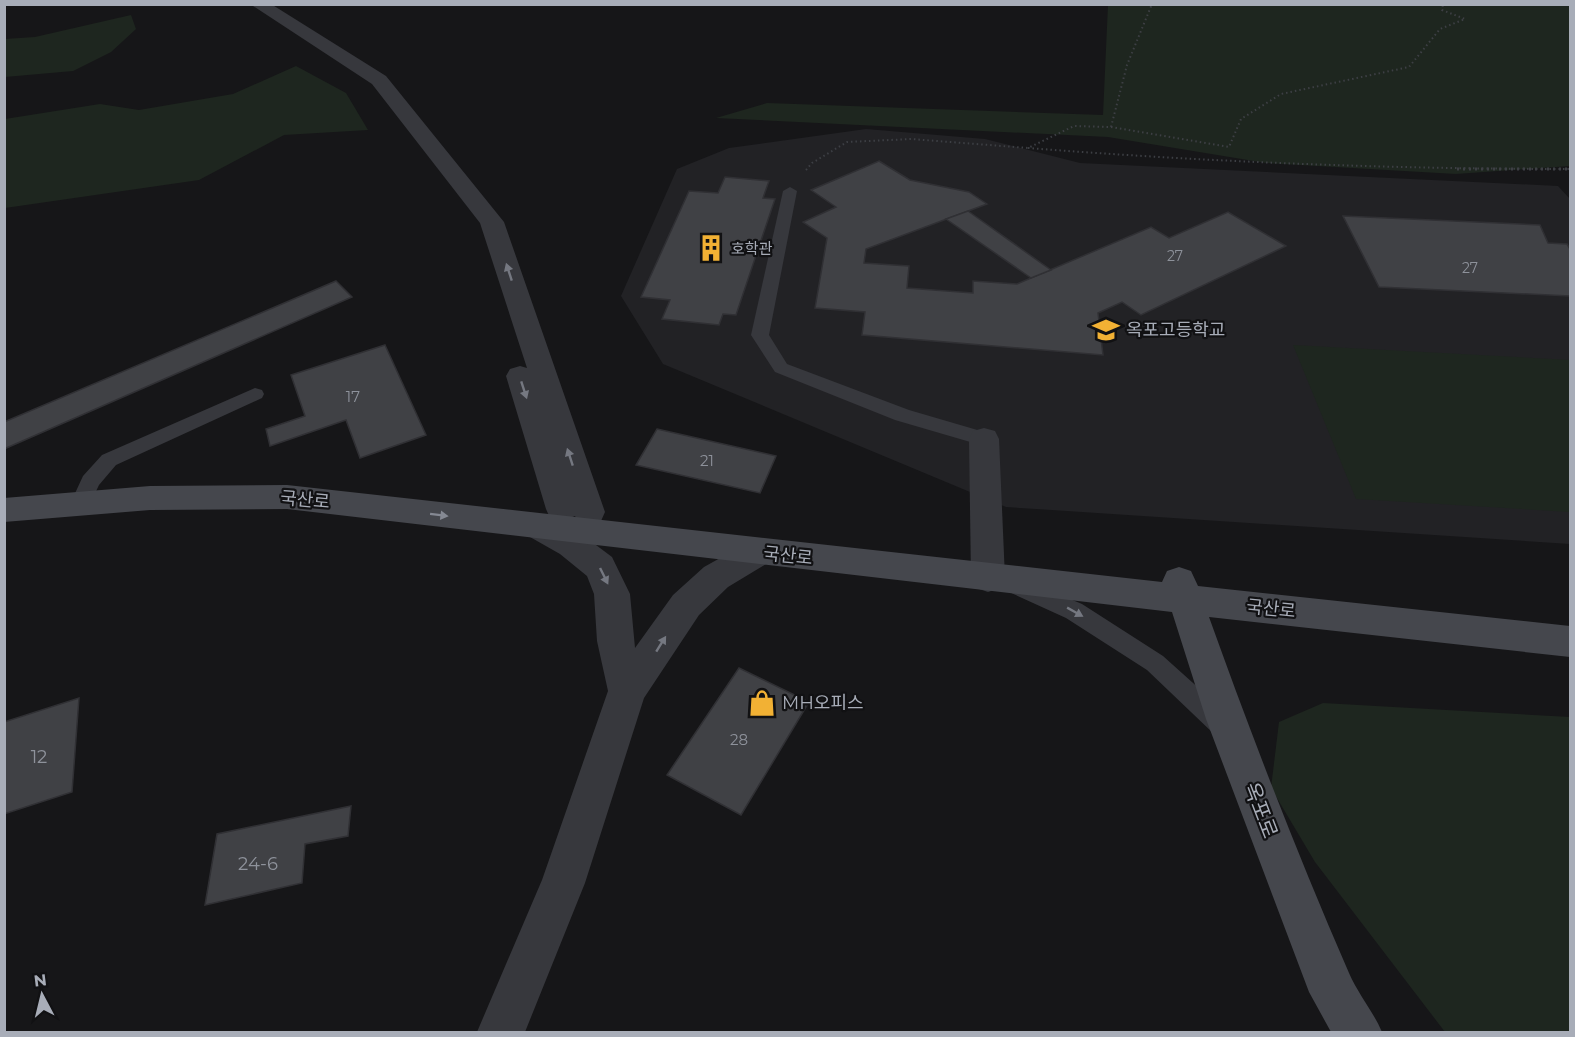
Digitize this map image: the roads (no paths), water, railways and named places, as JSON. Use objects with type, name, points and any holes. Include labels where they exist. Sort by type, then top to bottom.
[{"type":"street","points":[[239,4],[365,84],[472,226],[564,516]]},
{"type":"street","points":[[258,4],[379,80],[492,222],[572,546],[600,567],[612,594],[615,641],[627,691]]},
{"type":"street","points":[[984,439],[993,572]]},
{"type":"street","name":"국산로","points":[[4,490],[86,492],[150,498],[287,497],[564,516],[721,531],[993,572]]},
{"type":"street","name":"국산로","points":[[4,510],[86,492]]},
{"type":"street","name":"국산로","points":[[564,516],[759,552],[1182,590],[1570,621]]},
{"type":"street","points":[[501,1032],[563,884],[627,691],[655,654],[686,604],[716,577],[759,552]]},
{"type":"street","name":"국산로","points":[[1182,590],[1570,642]]},
{"type":"street","name":"옥포로","points":[[1182,590],[1204,660],[1333,992],[1358,1032]]},
{"type":"lane","points":[[790,191],[760,335],[781,368],[902,415],[984,439]]},
{"type":"lane","points":[[86,492],[109,460],[255,394]]},
{"type":"lane","points":[[993,572],[1074,611],[1155,663],[1232,734]]},
{"type":"place","name":"호학관","points":[[711,248]]},
{"type":"place","name":"옥포고등학교","points":[[1106,330]]},
{"type":"place","name":"MH오피스","points":[[762,703]]}]
